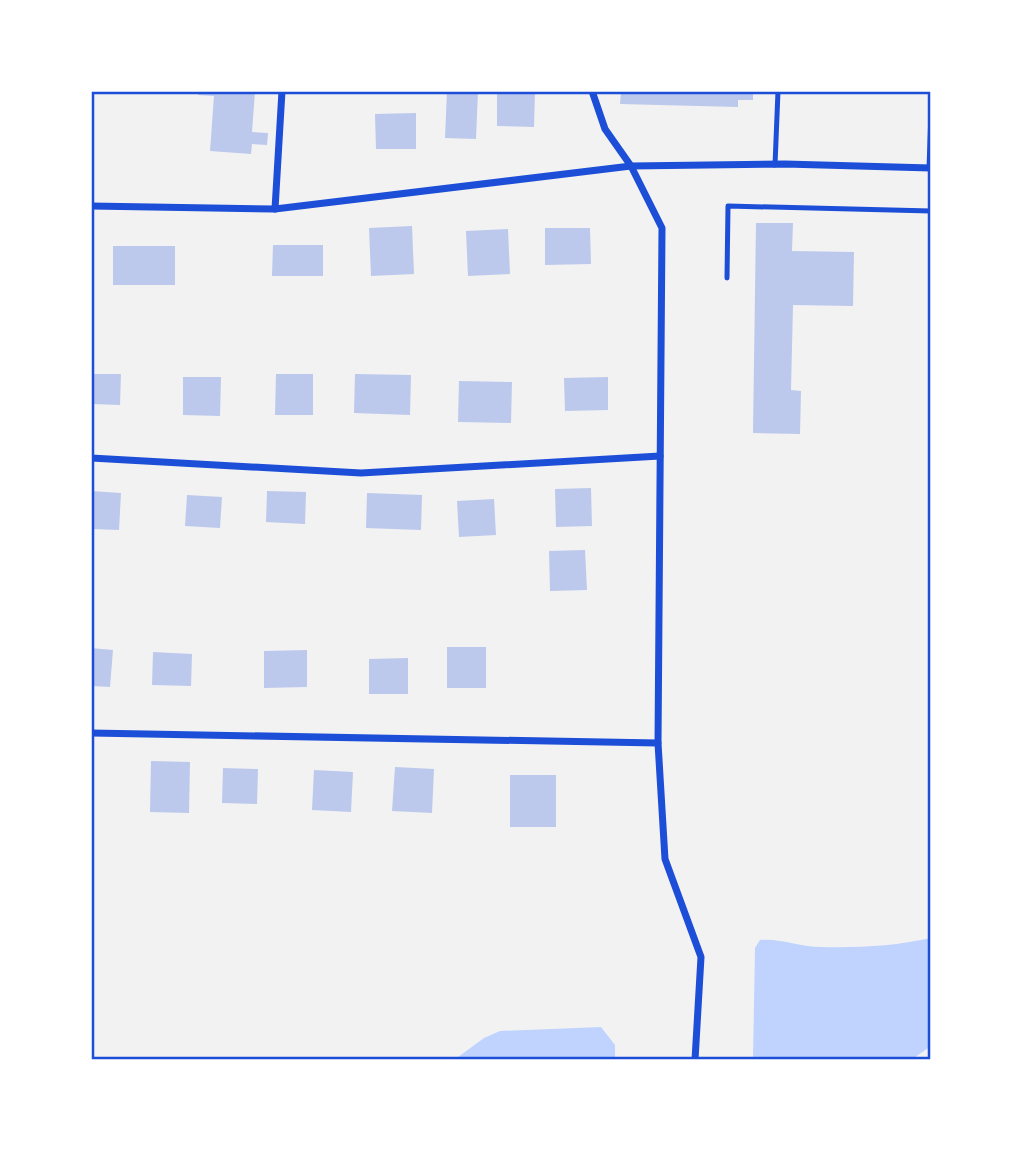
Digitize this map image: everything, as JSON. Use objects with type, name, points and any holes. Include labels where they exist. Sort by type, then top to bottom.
[{"type":"street","points":[[275,209],[282,91]]},
{"type":"street","points":[[592,91],[605,129],[631,166],[662,228],[658,743],[665,859],[701,957],[695,1060]]},
{"type":"street","points":[[91,206],[275,209],[631,166],[775,164],[930,168]]},
{"type":"street","points":[[91,458],[361,473],[660,456]]},
{"type":"street","points":[[91,733],[658,743]]},
{"type":"lane","points":[[775,164],[778,91]]},
{"type":"lane","points":[[930,168],[931,113]]},
{"type":"lane","points":[[727,278],[728,206],[931,211]]},
{"type":"water","points":[[931,938],[931,1046],[911,1060],[753,1060],[755,948],[760,940],[813,947],[849,947],[890,945]]},
{"type":"water","points":[[601,1027],[615,1045],[615,1060],[454,1060],[484,1038],[500,1031]]},
{"type":"building","points":[[198,91],[255,91],[252,132],[268,133],[267,145],[252,144],[251,154],[210,151],[214,96],[198,95]]},
{"type":"building","points":[[447,91],[478,91],[476,139],[445,138]]},
{"type":"building","points":[[497,91],[535,91],[534,127],[497,126]]},
{"type":"building","points":[[621,91],[753,91],[753,100],[738,100],[738,107],[620,104]]},
{"type":"building","points":[[416,113],[416,149],[376,149],[375,114]]},
{"type":"building","points":[[756,223],[793,223],[792,251],[854,252],[853,306],[793,305],[791,390],[801,391],[800,434],[753,433]]},
{"type":"building","points":[[412,226],[414,274],[371,276],[369,228]]},
{"type":"building","points":[[545,228],[590,228],[591,264],[545,265]]},
{"type":"building","points":[[508,229],[510,274],[468,276],[466,231]]},
{"type":"building","points":[[273,245],[323,245],[323,276],[272,276]]},
{"type":"building","points":[[113,246],[175,246],[175,285],[113,285]]},
{"type":"building","points":[[91,374],[121,374],[120,405],[91,404]]},
{"type":"building","points":[[276,374],[313,374],[313,415],[275,415]]},
{"type":"building","points":[[355,374],[411,375],[410,415],[354,413]]},
{"type":"building","points":[[183,377],[221,377],[220,416],[183,415]]},
{"type":"building","points":[[608,377],[608,410],[565,411],[564,378]]},
{"type":"building","points":[[459,381],[512,382],[511,423],[458,422]]},
{"type":"building","points":[[591,488],[592,526],[556,527],[555,489]]},
{"type":"building","points":[[91,491],[121,493],[119,530],[91,529]]},
{"type":"building","points":[[267,491],[306,492],[305,524],[266,522]]},
{"type":"building","points":[[367,493],[422,495],[421,530],[366,528]]},
{"type":"building","points":[[187,495],[222,497],[220,528],[185,526]]},
{"type":"building","points":[[494,499],[496,535],[459,537],[457,501]]},
{"type":"building","points":[[585,550],[587,590],[550,591],[549,551]]},
{"type":"building","points":[[447,647],[486,647],[486,688],[447,688]]},
{"type":"building","points":[[91,648],[113,650],[110,687],[91,686]]},
{"type":"building","points":[[307,650],[307,687],[264,688],[264,651]]},
{"type":"building","points":[[153,652],[192,654],[191,686],[152,685]]},
{"type":"building","points":[[408,658],[408,694],[369,694],[369,659]]},
{"type":"building","points":[[151,761],[190,762],[189,813],[150,812]]},
{"type":"building","points":[[395,767],[434,769],[432,813],[392,811]]},
{"type":"building","points":[[223,768],[258,769],[257,804],[222,803]]},
{"type":"building","points":[[314,770],[353,772],[351,812],[312,810]]},
{"type":"building","points":[[510,775],[556,775],[556,827],[510,827]]}]
